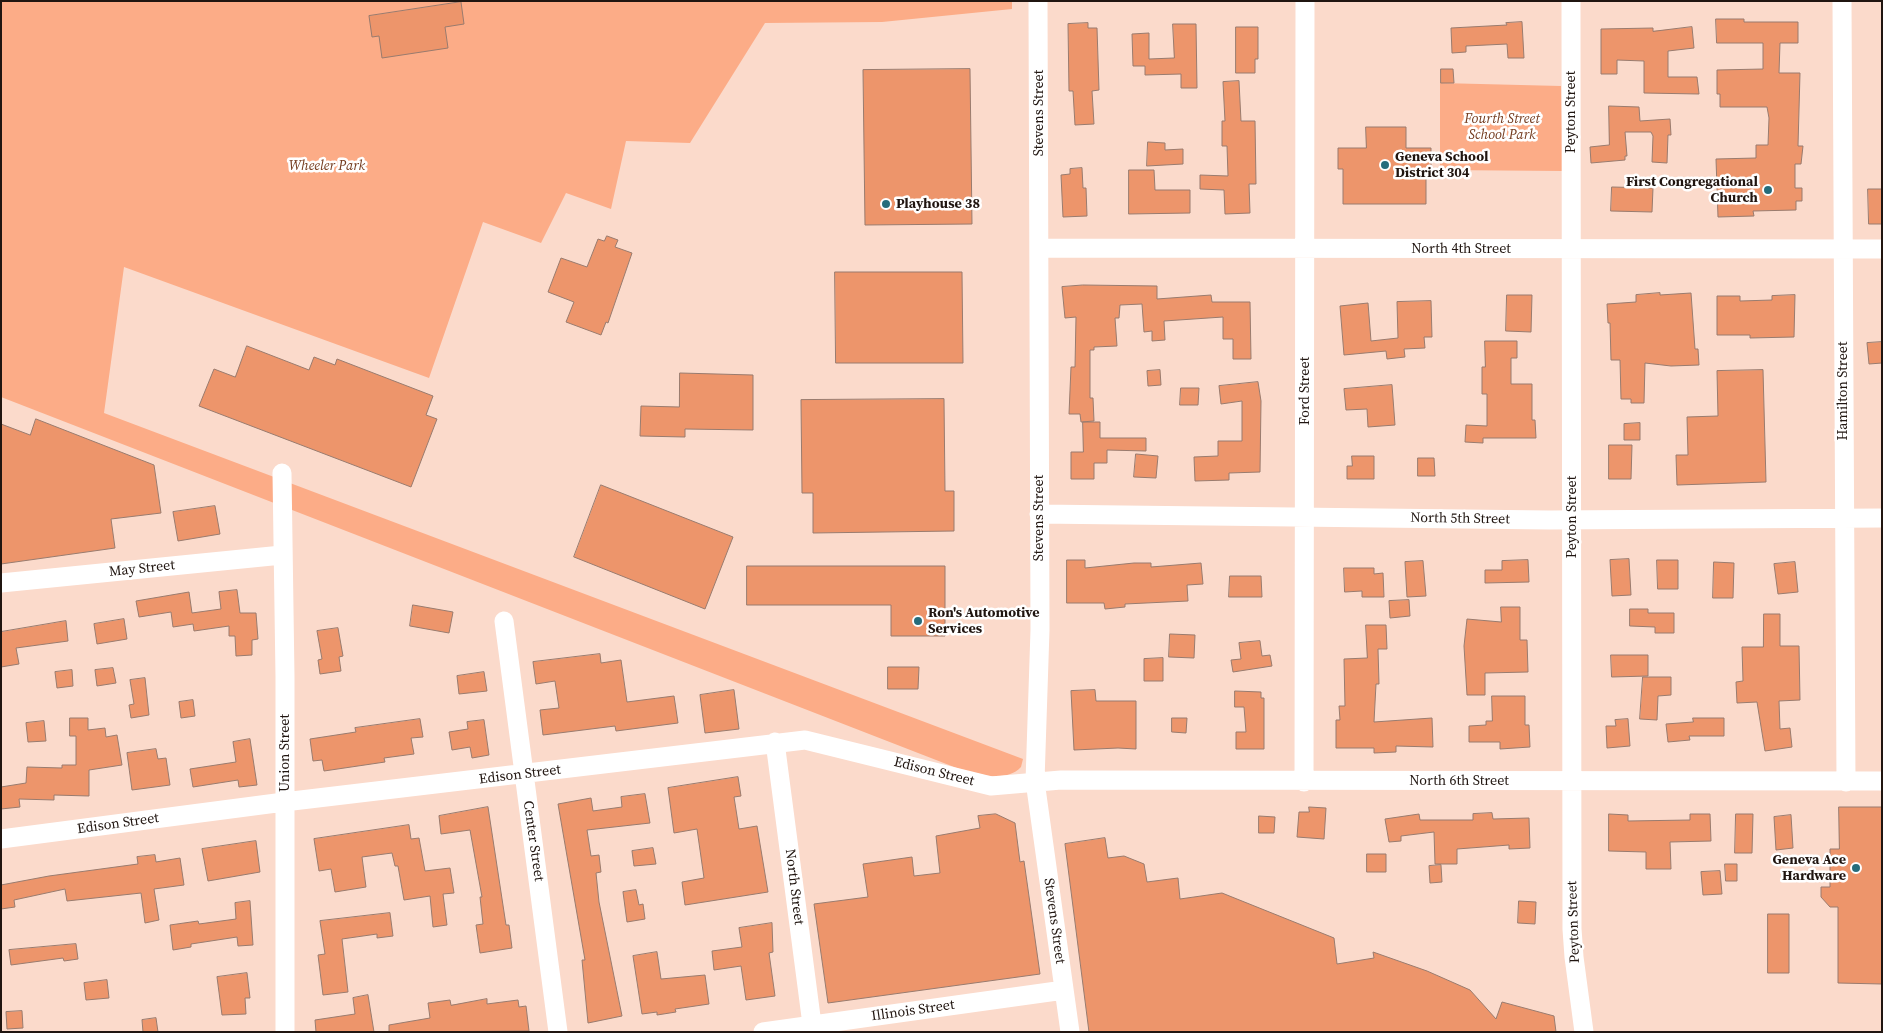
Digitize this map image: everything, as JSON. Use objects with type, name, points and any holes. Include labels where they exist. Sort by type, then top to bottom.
[{"type":"street","name":"Stevens Street","points":[[1038,1],[1040,630],[1035,781],[1070,1032]]},
{"type":"street","name":"Ford Street","points":[[1304,782],[1305,1]]},
{"type":"street","name":"Peyton Street","points":[[1572,1],[1573,938],[1584,1032]]},
{"type":"street","name":"Hamilton Street","points":[[1842,1],[1846,782]]},
{"type":"street","name":"North 4th Street","points":[[1039,248],[1882,249]]},
{"type":"street","name":"Union Street","points":[[282,474],[285,1032]]},
{"type":"street","name":"North 5th Street","points":[[1039,514],[1572,520],[1882,518]]},
{"type":"street","name":"May Street","points":[[1,582],[282,555]]},
{"type":"street","name":"Center Street","points":[[504,621],[558,1032]]},
{"type":"street","name":"Edison Street","points":[[1,839],[284,802],[524,775],[775,742],[805,740],[991,786],[1035,781]]},
{"type":"street","name":"North Street","points":[[775,742],[812,1028]]},
{"type":"street","name":"North 6th Street","points":[[1035,781],[1882,781]]},
{"type":"street","name":"Illinois Street","points":[[763,1032],[812,1028],[1064,990]]},
{"type":"green space","name":"Wheeler Park","points":[[1,1],[1012,1],[1012,9],[882,22],[765,23],[690,143],[626,141],[611,209],[566,193],[541,243],[483,222],[429,378],[124,267],[104,413],[1023,759],[1021,767],[1003,776],[988,776],[967,772],[1,397]]},
{"type":"green space","name":"Fourth Street School Park","points":[[1440,83],[1561,86],[1563,171],[1440,170]]},
{"type":"building","points":[[461,2],[464,24],[445,27],[448,48],[382,58],[379,36],[372,37],[369,16]]},
{"type":"building","points":[[1716,19],[1744,19],[1744,22],[1798,22],[1798,43],[1780,43],[1779,73],[1800,73],[1798,146],[1803,146],[1801,164],[1795,164],[1795,188],[1802,188],[1802,201],[1796,201],[1796,210],[1753,211],[1754,216],[1718,217],[1716,159],[1756,158],[1756,145],[1768,145],[1769,118],[1767,107],[1720,107],[1720,94],[1717,94],[1717,70],[1763,69],[1763,43],[1717,43]]},
{"type":"building","points":[[1522,22],[1524,58],[1508,58],[1507,44],[1466,46],[1466,52],[1452,53],[1451,28],[1507,25],[1506,23]]},
{"type":"building","points":[[1088,23],[1088,28],[1097,28],[1099,90],[1092,91],[1094,124],[1075,125],[1073,91],[1069,91],[1068,24]]},
{"type":"building","points":[[1173,24],[1196,24],[1197,88],[1181,88],[1181,74],[1145,75],[1145,66],[1133,66],[1132,34],[1149,33],[1149,59],[1174,58]]},
{"type":"building","points":[[1236,27],[1258,27],[1258,59],[1255,59],[1255,73],[1236,73]]},
{"type":"building","points":[[1692,27],[1694,48],[1668,51],[1668,77],[1697,77],[1699,94],[1644,93],[1644,61],[1617,60],[1617,74],[1601,74],[1601,29],[1653,28],[1653,31]]},
{"type":"building","points":[[970,69],[972,224],[865,225],[863,70]]},
{"type":"building","points":[[1441,69],[1453,69],[1454,83],[1441,83]]},
{"type":"building","points":[[1239,81],[1241,121],[1255,121],[1256,184],[1249,184],[1250,213],[1225,214],[1224,190],[1200,189],[1200,175],[1228,176],[1227,146],[1222,146],[1222,121],[1225,121],[1223,82]]},
{"type":"building","points":[[1609,106],[1639,107],[1640,121],[1670,119],[1671,135],[1668,135],[1667,163],[1652,162],[1653,136],[1651,132],[1625,132],[1627,156],[1625,156],[1625,160],[1591,163],[1590,147],[1609,145]]},
{"type":"building","points":[[1366,127],[1406,127],[1406,148],[1431,148],[1431,169],[1426,169],[1426,204],[1343,204],[1343,169],[1338,169],[1338,148],[1366,148]]},
{"type":"building","points":[[1148,142],[1165,143],[1165,150],[1183,149],[1183,164],[1147,166]]},
{"type":"building","points":[[1082,168],[1083,188],[1086,188],[1087,216],[1063,217],[1061,175],[1070,174],[1070,169]]},
{"type":"building","points":[[1129,170],[1154,170],[1155,190],[1190,190],[1190,213],[1129,214]]},
{"type":"building","points":[[1612,187],[1653,188],[1652,212],[1611,211]]},
{"type":"building","points":[[1868,189],[1882,189],[1882,224],[1869,224]]},
{"type":"building","points":[[607,236],[618,240],[615,247],[632,253],[608,323],[606,322],[601,335],[566,322],[574,302],[548,292],[561,258],[587,267],[598,239],[604,241]]},
{"type":"building","points":[[835,272],[962,272],[963,363],[836,363]]},
{"type":"building","points":[[1083,285],[1157,286],[1157,299],[1211,295],[1212,302],[1250,302],[1251,359],[1233,359],[1233,339],[1223,339],[1223,317],[1164,321],[1165,340],[1152,341],[1152,331],[1144,332],[1142,304],[1120,305],[1119,318],[1115,318],[1117,346],[1094,347],[1094,350],[1090,350],[1090,398],[1093,398],[1094,421],[1081,422],[1080,414],[1069,414],[1071,367],[1075,367],[1076,317],[1065,318],[1062,287]]},
{"type":"building","points":[[1660,293],[1660,295],[1691,293],[1695,349],[1698,349],[1699,365],[1671,366],[1645,363],[1644,403],[1631,403],[1631,399],[1621,399],[1620,360],[1611,360],[1610,323],[1608,323],[1607,304],[1636,302],[1636,295]]},
{"type":"building","points":[[1507,295],[1532,295],[1531,332],[1506,331]]},
{"type":"building","points":[[1795,295],[1794,337],[1750,338],[1750,335],[1717,335],[1717,296],[1740,296],[1740,301],[1772,300],[1772,296]]},
{"type":"building","points":[[1431,301],[1432,337],[1424,337],[1425,348],[1404,349],[1405,357],[1387,359],[1386,351],[1344,355],[1340,306],[1368,303],[1371,341],[1398,338],[1397,302]]},
{"type":"building","points":[[1485,341],[1517,341],[1517,358],[1511,358],[1511,384],[1532,384],[1532,420],[1535,420],[1536,438],[1483,438],[1483,443],[1465,442],[1466,425],[1487,426],[1487,394],[1482,394],[1482,367],[1485,367]]},
{"type":"building","points":[[1882,342],[1882,363],[1869,364],[1867,343]]},
{"type":"building","points":[[247,346],[309,370],[314,357],[335,365],[337,359],[433,396],[426,415],[437,419],[411,487],[199,406],[214,369],[235,377]]},
{"type":"building","points":[[1160,370],[1161,385],[1148,386],[1147,371]]},
{"type":"building","points":[[1763,370],[1766,482],[1677,485],[1676,455],[1688,455],[1687,417],[1718,416],[1717,371]]},
{"type":"building","points":[[680,373],[753,375],[753,430],[685,429],[685,437],[640,436],[641,406],[679,407]]},
{"type":"building","points":[[1258,382],[1261,401],[1260,472],[1229,473],[1229,480],[1195,481],[1194,457],[1218,456],[1218,441],[1242,441],[1242,401],[1221,404],[1219,386]]},
{"type":"building","points":[[1392,385],[1395,425],[1368,427],[1367,409],[1346,410],[1344,389]]},
{"type":"building","points":[[1181,388],[1199,388],[1198,405],[1180,405]]},
{"type":"building","points":[[944,399],[945,491],[954,491],[954,531],[813,533],[813,493],[802,493],[801,400]]},
{"type":"building","points":[[36,419],[154,465],[161,513],[111,519],[115,548],[1,564],[1,424],[30,435]]},
{"type":"building","points":[[1083,422],[1100,422],[1100,438],[1146,438],[1146,451],[1107,450],[1107,463],[1094,463],[1094,479],[1071,479],[1071,452],[1083,452]]},
{"type":"building","points":[[1640,423],[1640,440],[1624,440],[1624,424]]},
{"type":"building","points":[[1609,445],[1632,445],[1631,479],[1609,479]]},
{"type":"building","points":[[1136,454],[1158,456],[1156,478],[1134,477]]},
{"type":"building","points":[[1352,456],[1374,456],[1374,479],[1347,479],[1347,466],[1352,466]]},
{"type":"building","points":[[1418,458],[1434,458],[1435,476],[1418,476]]},
{"type":"building","points":[[601,485],[733,537],[705,609],[574,557]]},
{"type":"building","points":[[215,506],[220,534],[178,541],[173,512]]},
{"type":"building","points":[[1629,559],[1631,595],[1612,596],[1610,560]]},
{"type":"building","points":[[1067,560],[1085,560],[1085,568],[1134,563],[1151,563],[1151,567],[1201,563],[1203,584],[1187,585],[1188,601],[1125,604],[1125,607],[1105,609],[1104,603],[1067,603]]},
{"type":"building","points":[[1528,560],[1529,582],[1485,583],[1485,570],[1502,570],[1502,561]]},
{"type":"building","points":[[1657,560],[1678,560],[1678,589],[1658,589]]},
{"type":"building","points":[[1423,561],[1426,596],[1407,597],[1405,562]]},
{"type":"building","points":[[1714,562],[1734,563],[1733,598],[1713,598]]},
{"type":"building","points":[[1795,562],[1798,592],[1778,594],[1774,564]]},
{"type":"building","points":[[747,566],[945,566],[945,636],[891,636],[891,605],[747,605]]},
{"type":"building","points":[[1344,568],[1374,568],[1374,574],[1383,573],[1384,597],[1362,597],[1362,591],[1345,592]]},
{"type":"building","points":[[1230,576],[1261,576],[1262,597],[1229,597]]},
{"type":"building","points":[[237,590],[240,613],[256,613],[258,639],[252,640],[252,655],[236,656],[235,636],[229,636],[229,626],[194,631],[193,624],[173,627],[171,612],[139,617],[136,601],[189,592],[192,613],[221,609],[219,592]]},
{"type":"building","points":[[1409,600],[1410,616],[1390,618],[1389,601]]},
{"type":"building","points":[[413,605],[453,612],[449,633],[410,626]]},
{"type":"building","points":[[1501,607],[1520,607],[1520,640],[1527,640],[1528,672],[1485,673],[1485,695],[1467,695],[1464,646],[1467,619],[1501,622]]},
{"type":"building","points":[[1630,609],[1648,609],[1648,613],[1674,613],[1674,633],[1655,633],[1655,627],[1630,626]]},
{"type":"building","points":[[1764,614],[1780,614],[1780,646],[1799,646],[1800,700],[1779,701],[1780,729],[1790,728],[1792,747],[1765,751],[1757,702],[1737,703],[1736,682],[1743,681],[1742,647],[1763,647]]},
{"type":"building","points":[[124,619],[127,639],[97,644],[94,624]]},
{"type":"building","points":[[66,621],[68,641],[16,648],[19,664],[1,667],[1,632]]},
{"type":"building","points":[[1366,625],[1386,625],[1387,649],[1378,649],[1379,684],[1376,684],[1374,722],[1432,718],[1433,747],[1396,746],[1396,752],[1374,753],[1374,748],[1336,748],[1336,720],[1340,720],[1339,706],[1345,706],[1344,659],[1367,658]]},
{"type":"building","points":[[338,628],[343,656],[339,657],[341,671],[320,674],[318,660],[322,659],[317,631]]},
{"type":"building","points":[[1170,634],[1195,635],[1194,658],[1169,657]]},
{"type":"building","points":[[1260,641],[1262,656],[1270,655],[1272,666],[1233,672],[1231,660],[1241,659],[1239,643]]},
{"type":"building","points":[[600,654],[601,663],[621,660],[627,702],[674,696],[678,723],[616,731],[615,726],[543,735],[540,710],[559,708],[555,681],[536,684],[533,662]]},
{"type":"building","points":[[1611,655],[1648,655],[1648,676],[1612,677]]},
{"type":"building","points":[[1163,658],[1163,681],[1144,681],[1144,659]]},
{"type":"building","points":[[888,667],[919,667],[918,689],[888,689]]},
{"type":"building","points":[[113,668],[116,683],[97,686],[95,670]]},
{"type":"building","points":[[72,670],[73,686],[57,688],[55,672]]},
{"type":"building","points":[[484,672],[487,691],[459,694],[457,676]]},
{"type":"building","points":[[1643,677],[1671,677],[1671,695],[1658,696],[1657,720],[1640,719]]},
{"type":"building","points":[[145,678],[149,715],[131,718],[129,705],[134,704],[130,680]]},
{"type":"building","points":[[734,690],[739,729],[705,733],[700,695]]},
{"type":"building","points":[[1095,690],[1096,701],[1136,701],[1136,749],[1074,750],[1071,691]]},
{"type":"building","points":[[1235,691],[1261,692],[1261,698],[1264,698],[1264,749],[1236,749],[1236,732],[1246,732],[1244,707],[1235,707]]},
{"type":"building","points":[[1492,696],[1525,696],[1525,725],[1529,725],[1530,747],[1500,749],[1500,742],[1469,742],[1469,726],[1486,725],[1486,721],[1492,721]]},
{"type":"building","points":[[193,700],[195,716],[181,718],[179,702]]},
{"type":"building","points":[[70,718],[88,718],[88,730],[105,728],[106,737],[117,735],[122,765],[89,770],[89,796],[54,795],[54,800],[19,799],[20,807],[1,809],[1,787],[26,783],[27,767],[62,768],[62,765],[76,765],[76,736],[70,736]]},
{"type":"building","points":[[1172,718],[1187,718],[1186,733],[1172,732]]},
{"type":"building","points":[[1693,718],[1724,718],[1724,736],[1689,736],[1690,740],[1668,742],[1666,724],[1693,722]]},
{"type":"building","points":[[420,719],[423,737],[411,738],[414,754],[384,758],[385,762],[324,771],[322,760],[313,761],[310,739],[356,732],[355,728]]},
{"type":"building","points":[[1628,719],[1630,746],[1607,748],[1606,726],[1616,726],[1615,720]]},
{"type":"building","points":[[484,720],[489,755],[472,758],[470,747],[452,750],[449,732],[468,729],[467,722]]},
{"type":"building","points":[[44,721],[46,741],[28,742],[26,723]]},
{"type":"building","points":[[250,739],[257,785],[239,787],[238,780],[193,787],[190,769],[236,762],[233,742]]},
{"type":"building","points":[[156,749],[158,759],[166,758],[170,785],[132,790],[127,753]]},
{"type":"building","points":[[738,777],[741,796],[734,797],[739,829],[757,826],[768,892],[685,905],[682,882],[704,878],[697,829],[674,833],[668,788]]},
{"type":"building","points":[[645,794],[650,823],[587,830],[591,856],[599,855],[601,872],[596,873],[599,902],[622,1016],[588,1023],[582,960],[585,960],[558,804],[591,798],[593,811],[622,807],[621,797]]},
{"type":"building","points":[[488,807],[506,925],[509,925],[512,948],[480,953],[476,925],[483,924],[480,897],[482,897],[470,830],[441,834],[439,816]]},
{"type":"building","points":[[1309,807],[1326,808],[1324,839],[1297,837],[1299,812],[1309,812]]},
{"type":"building","name":"Geneva Ace Hardware","points":[[1839,807],[1882,807],[1882,984],[1838,983],[1838,907],[1830,907],[1821,897],[1821,887],[1830,887],[1830,849],[1839,849]]},
{"type":"building","points":[[1492,813],[1493,819],[1529,818],[1530,848],[1509,849],[1509,845],[1457,849],[1457,864],[1435,864],[1434,832],[1401,836],[1401,841],[1389,842],[1385,819],[1419,814],[1420,820],[1473,820],[1473,814]]},
{"type":"building","points":[[996,814],[1015,823],[1020,862],[1024,861],[1040,974],[828,1003],[814,904],[868,897],[863,864],[912,857],[914,876],[940,873],[936,836],[980,828],[978,816]]},
{"type":"building","points":[[1609,814],[1628,815],[1628,821],[1690,820],[1690,814],[1710,814],[1711,841],[1670,842],[1671,869],[1646,869],[1646,852],[1609,851]]},
{"type":"building","points":[[1736,814],[1753,814],[1752,853],[1735,853]]},
{"type":"building","points":[[1791,815],[1793,848],[1776,850],[1774,817]]},
{"type":"building","points":[[1259,816],[1275,817],[1274,833],[1259,833]]},
{"type":"building","points":[[409,825],[411,839],[419,838],[425,871],[450,868],[454,893],[443,894],[447,925],[433,927],[430,896],[404,900],[398,866],[395,866],[392,853],[362,857],[366,887],[335,892],[331,869],[319,871],[314,839]]},
{"type":"building","points":[[1105,838],[1108,858],[1124,856],[1144,864],[1147,882],[1178,878],[1180,899],[1222,893],[1334,938],[1337,964],[1374,958],[1373,952],[1427,971],[1470,990],[1496,1019],[1502,1002],[1554,1016],[1556,1032],[1089,1032],[1065,844]]},
{"type":"building","points":[[256,841],[260,872],[208,881],[202,849]]},
{"type":"building","points":[[653,848],[656,864],[634,866],[632,851]]},
{"type":"building","points":[[1367,854],[1386,854],[1386,872],[1367,872]]},
{"type":"building","points":[[155,855],[156,862],[180,858],[184,885],[154,889],[159,920],[145,923],[141,893],[67,901],[65,889],[14,900],[15,907],[1,909],[1,885],[49,876],[138,864],[137,857]]},
{"type":"building","points":[[1725,864],[1737,864],[1737,881],[1726,881]]},
{"type":"building","points":[[1441,865],[1442,882],[1430,883],[1429,866]]},
{"type":"building","points":[[1720,871],[1722,894],[1703,895],[1701,872]]},
{"type":"building","points":[[636,890],[639,905],[643,904],[645,919],[627,922],[623,892]]},
{"type":"building","points":[[250,901],[253,945],[238,946],[237,937],[191,944],[191,947],[173,950],[170,925],[198,921],[199,924],[236,919],[235,903]]},
{"type":"building","points":[[1519,901],[1536,902],[1535,924],[1518,923]]},
{"type":"building","points":[[390,913],[393,936],[377,938],[377,934],[342,939],[348,992],[323,995],[318,955],[325,954],[320,921]]},
{"type":"building","points":[[1768,914],[1789,914],[1789,973],[1768,973]]},
{"type":"building","points":[[772,923],[773,952],[769,953],[775,996],[746,1000],[741,966],[714,970],[712,951],[742,947],[739,928]]},
{"type":"building","points":[[76,944],[78,959],[64,961],[63,958],[11,965],[9,950]]},
{"type":"building","points":[[657,952],[661,979],[705,975],[709,1004],[675,1009],[676,1012],[657,1015],[657,1012],[642,1014],[633,956]]},
{"type":"building","points":[[247,973],[250,998],[245,998],[246,1014],[222,1015],[217,977]]},
{"type":"building","points":[[107,980],[109,998],[86,1000],[84,983]]},
{"type":"building","points":[[368,995],[374,1032],[316,1032],[315,1020],[355,1014],[353,998]]},
{"type":"building","points":[[487,999],[487,1004],[518,1000],[519,1007],[526,1006],[529,1031],[389,1032],[389,1025],[430,1018],[428,1003],[450,1000],[451,1005]]},
{"type":"building","points":[[22,1011],[23,1028],[7,1029],[6,1012]]},
{"type":"building","points":[[156,1018],[158,1032],[143,1032],[142,1020]]},
{"type":"place","name":"Geneva School District 304","points":[[1385,165]]},
{"type":"place","name":"First Congregational Church","points":[[1768,190]]},
{"type":"place","name":"Playhouse 38","points":[[886,204]]},
{"type":"place","name":"Ron's Automotive Services","points":[[918,621]]},
{"type":"place","name":"Geneva Ace Hardware","points":[[1856,868]]}]
